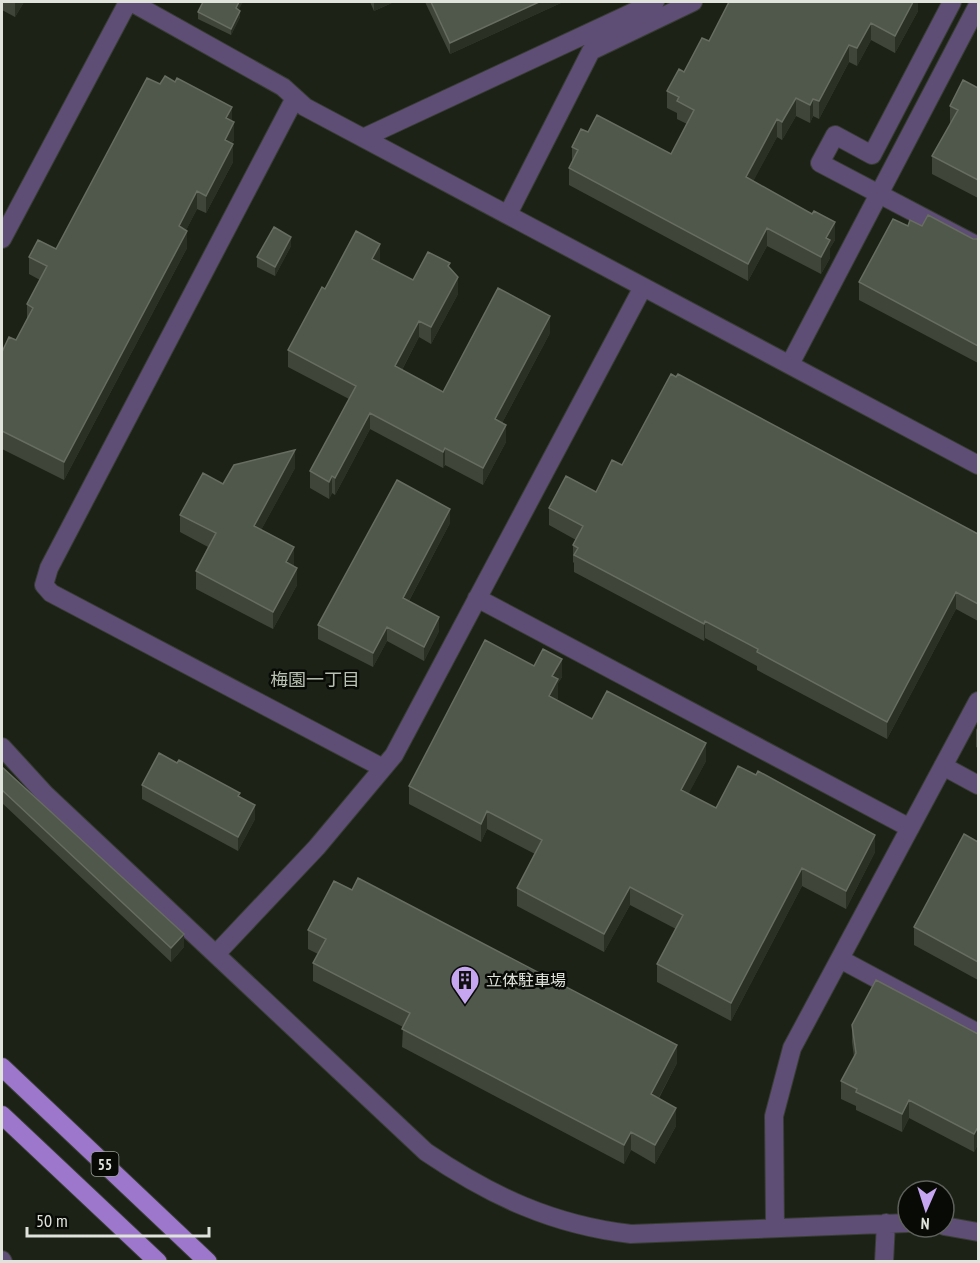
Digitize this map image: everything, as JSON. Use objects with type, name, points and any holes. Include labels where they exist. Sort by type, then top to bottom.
[{"type":"main road","name":"55","points":[[2,1067],[208,1262]]},
{"type":"main road","name":"55","points":[[2,1115],[158,1262]]},
{"type":"lane","points":[[2,239],[129,2],[283,87],[305,107],[978,465]]},
{"type":"lane","points":[[363,138],[655,2]]},
{"type":"lane","points":[[508,214],[591,51],[693,2]]},
{"type":"lane","points":[[952,2],[872,154],[835,135],[820,163],[978,246]]},
{"type":"lane","points":[[790,364],[978,5]]},
{"type":"lane","points":[[295,98],[54,558],[44,578],[44,585],[51,593],[383,768]]},
{"type":"lane","points":[[216,954],[317,847],[394,755],[643,287]]},
{"type":"lane","points":[[477,598],[910,828]]},
{"type":"lane","points":[[776,1228],[774,1116],[781,1081],[792,1048],[978,701]]},
{"type":"lane","points":[[2,747],[45,794],[426,1152],[499,1195],[540,1214],[602,1230],[631,1234],[896,1223]]},
{"type":"lane","points":[[943,766],[978,785]]},
{"type":"lane","points":[[840,959],[978,1032]]},
{"type":"lane","points":[[884,1262],[886,1223]]},
{"type":"lane","points":[[956,1228],[978,1232]]},
{"type":"building","points":[[203,2],[239,2],[236,8],[240,11],[231,29],[198,12]]},
{"type":"building","points":[[431,2],[539,2],[450,43]]},
{"type":"building","points":[[729,2],[913,2],[895,36],[871,23],[857,48],[849,45],[819,101],[813,99],[810,105],[796,98],[782,122],[777,119],[746,177],[812,214],[814,211],[835,222],[826,238],[830,240],[821,257],[767,228],[748,264],[569,168],[578,150],[572,147],[581,129],[588,132],[597,115],[671,154],[694,110],[677,101],[679,97],[667,91],[679,69],[684,72],[702,38],[709,41]]},
{"type":"building","points":[[165,76],[175,82],[177,78],[232,107],[226,118],[234,122],[225,140],[233,144],[206,196],[197,191],[179,226],[187,231],[64,462],[2,431],[2,352],[9,337],[16,340],[33,308],[27,304],[47,266],[29,257],[38,240],[56,249],[147,78],[160,84]]},
{"type":"building","points":[[963,80],[978,88],[978,180],[932,156],[958,110],[950,106]]},
{"type":"building","points":[[928,215],[973,239],[978,239],[978,346],[859,282],[893,219],[908,226],[910,220],[922,226]]},
{"type":"building","points":[[274,227],[291,237],[275,267],[257,257]]},
{"type":"building","points":[[356,231],[380,244],[372,259],[413,280],[428,252],[450,263],[448,266],[458,277],[431,327],[419,321],[395,366],[443,392],[498,288],[550,316],[495,419],[506,425],[483,468],[445,448],[443,452],[370,413],[335,478],[332,476],[329,482],[310,471],[356,386],[288,350],[322,287],[325,289]]},
{"type":"building","points":[[671,374],[676,377],[678,374],[978,534],[978,604],[956,592],[887,722],[757,652],[758,649],[705,621],[704,624],[574,555],[578,548],[573,545],[583,526],[549,508],[566,476],[596,492],[612,460],[622,465]]},
{"type":"building","points":[[295,450],[254,526],[294,547],[286,562],[297,568],[273,612],[196,571],[216,533],[180,515],[203,473],[223,484],[234,465]]},
{"type":"building","points":[[397,480],[450,509],[403,598],[439,617],[424,647],[387,627],[373,653],[318,625]]},
{"type":"building","points":[[485,640],[534,666],[543,649],[562,659],[552,676],[558,679],[549,696],[592,719],[607,691],[706,743],[681,790],[716,808],[738,766],[756,775],[758,771],[875,835],[846,891],[802,868],[731,1003],[657,964],[683,915],[630,887],[604,934],[517,888],[542,840],[487,811],[481,824],[409,786]]},
{"type":"building","points":[[159,753],[177,763],[179,760],[240,793],[238,796],[255,805],[238,837],[142,785]]},
{"type":"building","points":[[2,767],[184,934],[171,948],[2,790]]},
{"type":"building","points":[[964,834],[978,842],[978,962],[914,927]]},
{"type":"building","name":"立体駐車場","points":[[358,878],[677,1045],[651,1094],[676,1108],[655,1145],[631,1132],[624,1145],[402,1029],[410,1013],[313,963],[326,939],[308,930],[334,881],[352,890]]},
{"type":"building","points":[[876,980],[978,1034],[978,1127],[974,1134],[909,1100],[902,1114],[856,1092],[857,1089],[841,1081],[856,1053],[852,1025]]},
{"type":"place","name":"立体駐車場","points":[[465,1006]]},
{"type":"district","name":"梅園一丁目","points":[[315,679]]}]
